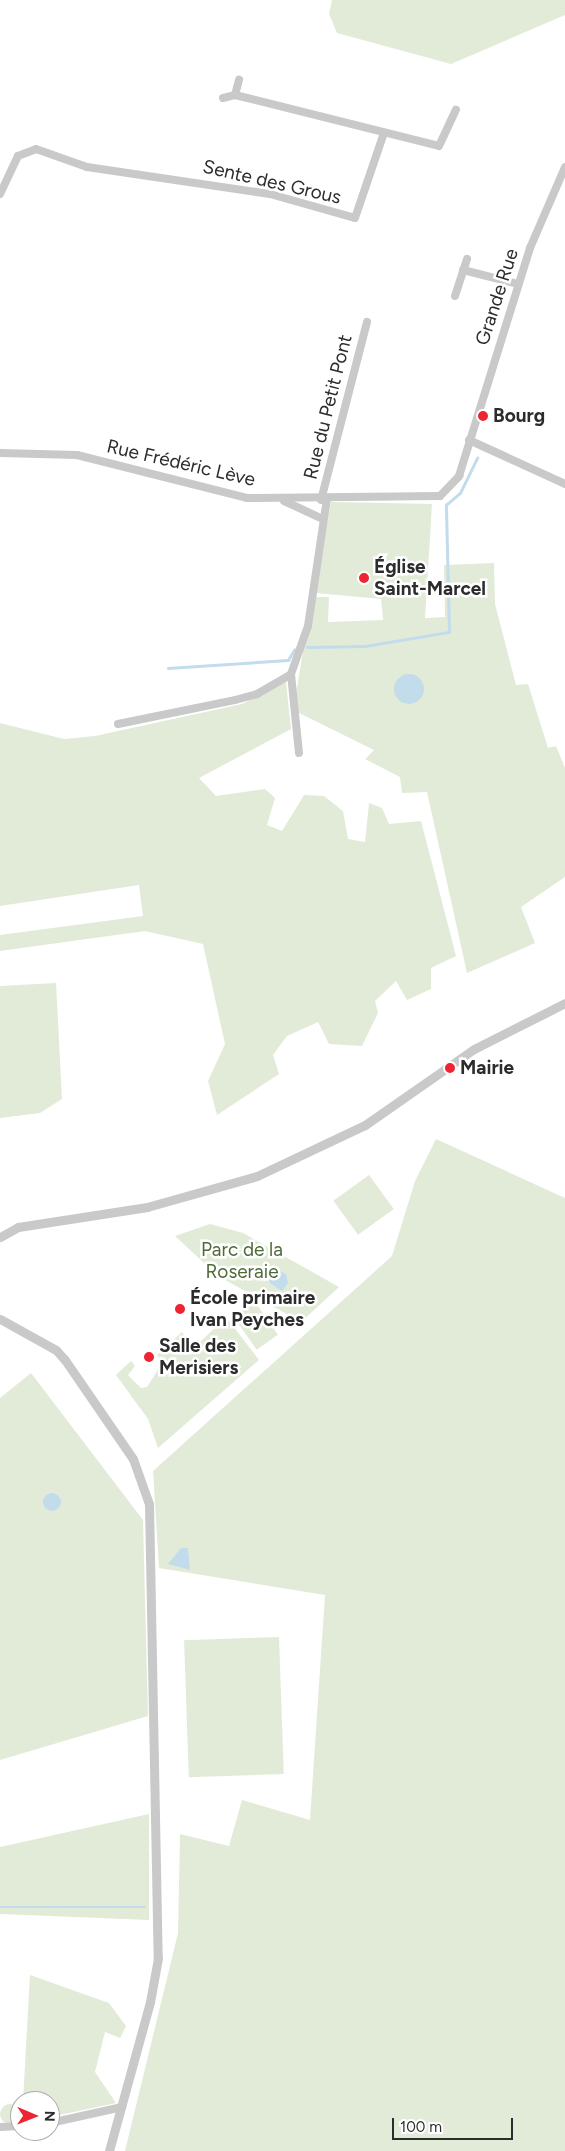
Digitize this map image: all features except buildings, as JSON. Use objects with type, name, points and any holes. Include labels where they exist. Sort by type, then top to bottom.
[{"type":"street","points":[[235,95],[239,80]]},
{"type":"street","points":[[223,98],[235,95],[439,146],[456,110]]},
{"type":"street","name":"Sente des Grous","points":[[0,194],[14,161],[26,150],[87,167],[270,194],[356,218],[384,133]]},
{"type":"street","name":"Grande Rue","points":[[469,440],[518,284],[565,168]]},
{"type":"street","points":[[454,296],[467,259]]},
{"type":"street","points":[[463,270],[518,284]]},
{"type":"street","name":"Rue du Petit Pont","points":[[290,674],[308,626],[323,519],[324,499],[367,322]]},
{"type":"street","points":[[469,440],[565,484]]},
{"type":"street","name":"Rue Frédéric Lève","points":[[0,453],[76,455],[229,494],[282,500],[440,496],[459,476],[469,440]]},
{"type":"street","points":[[282,500],[323,519]]},
{"type":"street","points":[[118,724],[242,698],[290,674],[299,754]]},
{"type":"street","points":[[0,1237],[18,1227],[147,1207],[257,1176],[365,1125],[474,1049],[565,1002]]},
{"type":"street","points":[[0,1319],[56,1350],[65,1360],[133,1459],[142,1480],[150,1522],[158,1958],[122,2106],[109,2151]]},
{"type":"street","points":[[60,2121],[122,2106]]},
{"type":"green space","points":[[332,0],[565,0],[565,15],[451,64],[337,33],[329,14]]},
{"type":"green space","points":[[331,502],[432,504],[425,618],[445,617],[444,565],[494,563],[495,604],[516,685],[528,684],[548,748],[556,746],[565,768],[565,877],[521,907],[535,943],[467,973],[427,792],[402,793],[400,777],[365,759],[374,750],[299,713],[295,700],[312,597],[329,597],[328,622],[383,620],[381,599],[316,593]]},
{"type":"green space","points":[[286,682],[291,729],[199,778],[216,796],[265,789],[275,798],[267,825],[282,831],[304,795],[324,796],[343,811],[348,839],[365,842],[369,803],[382,808],[389,824],[421,821],[456,956],[431,968],[431,989],[407,1000],[396,981],[375,1001],[378,1013],[362,1046],[329,1044],[318,1022],[287,1036],[273,1055],[279,1074],[217,1115],[208,1081],[225,1044],[203,944],[145,931],[0,951],[0,935],[143,916],[139,885],[0,906],[0,723],[64,739],[95,736],[242,704]]},
{"type":"green space","points":[[56,983],[62,1099],[40,1113],[0,1118],[0,986]]},
{"type":"green space","points":[[436,1139],[565,1198],[565,2151],[125,2151],[178,1933],[180,1834],[229,1846],[242,1800],[310,1820],[325,1595],[159,1568],[153,1471],[392,1256],[415,1181]]},
{"type":"green space","points":[[369,1175],[394,1209],[358,1235],[333,1201]]},
{"type":"green space","name":"Parc de la Roseraie","points":[[210,1224],[243,1233],[339,1287],[301,1322],[218,1276],[175,1236]]},
{"type":"green space","points":[[255,1302],[278,1335],[257,1350],[234,1317]]},
{"type":"green space","points":[[226,1317],[259,1360],[158,1448],[148,1419],[116,1375],[131,1361],[135,1366],[128,1375],[141,1388],[147,1387],[163,1362],[157,1355],[182,1332],[192,1350]]},
{"type":"green space","points":[[31,1373],[143,1520],[148,1716],[0,1760],[0,1398]]},
{"type":"green space","points":[[279,1637],[284,1774],[189,1777],[184,1640]]},
{"type":"green space","points":[[149,1814],[149,1920],[0,1914],[0,1847]]},
{"type":"green space","points":[[30,1975],[109,2003],[126,2026],[120,2038],[105,2032],[95,2072],[116,2103],[60,2115],[60,2091],[24,2091]]},
{"type":"green space","points":[[10,2104],[10,2124],[3,2121],[0,2114],[6,2105]]},
{"type":"water","points":[[409,674],[415,675],[423,683],[423,695],[415,703],[409,704],[403,703],[395,695],[394,689],[395,683],[403,675]]},
{"type":"water","points":[[277,1269],[286,1274],[288,1283],[282,1291],[270,1283],[266,1273]]},
{"type":"water","points":[[48,1493],[56,1493],[61,1498],[59,1509],[48,1511],[43,1506],[43,1498]]},
{"type":"water","points":[[181,1548],[188,1548],[190,1570],[168,1564]]},
{"type":"waterway","points":[[307,647],[365,646],[449,632],[446,505],[460,493],[477,458]]},
{"type":"waterway","points":[[168,668],[288,660],[294,650]]},
{"type":"waterway","points":[[0,1907],[145,1907]]},
{"type":"place","name":"Bourg","points":[[483,416]]},
{"type":"place","name":"Église Saint-Marcel","points":[[364,578]]},
{"type":"place","name":"Mairie","points":[[450,1068]]},
{"type":"place","name":"École primaire Ivan Peyches","points":[[180,1309]]},
{"type":"place","name":"Salle des Merisiers","points":[[149,1357]]}]
